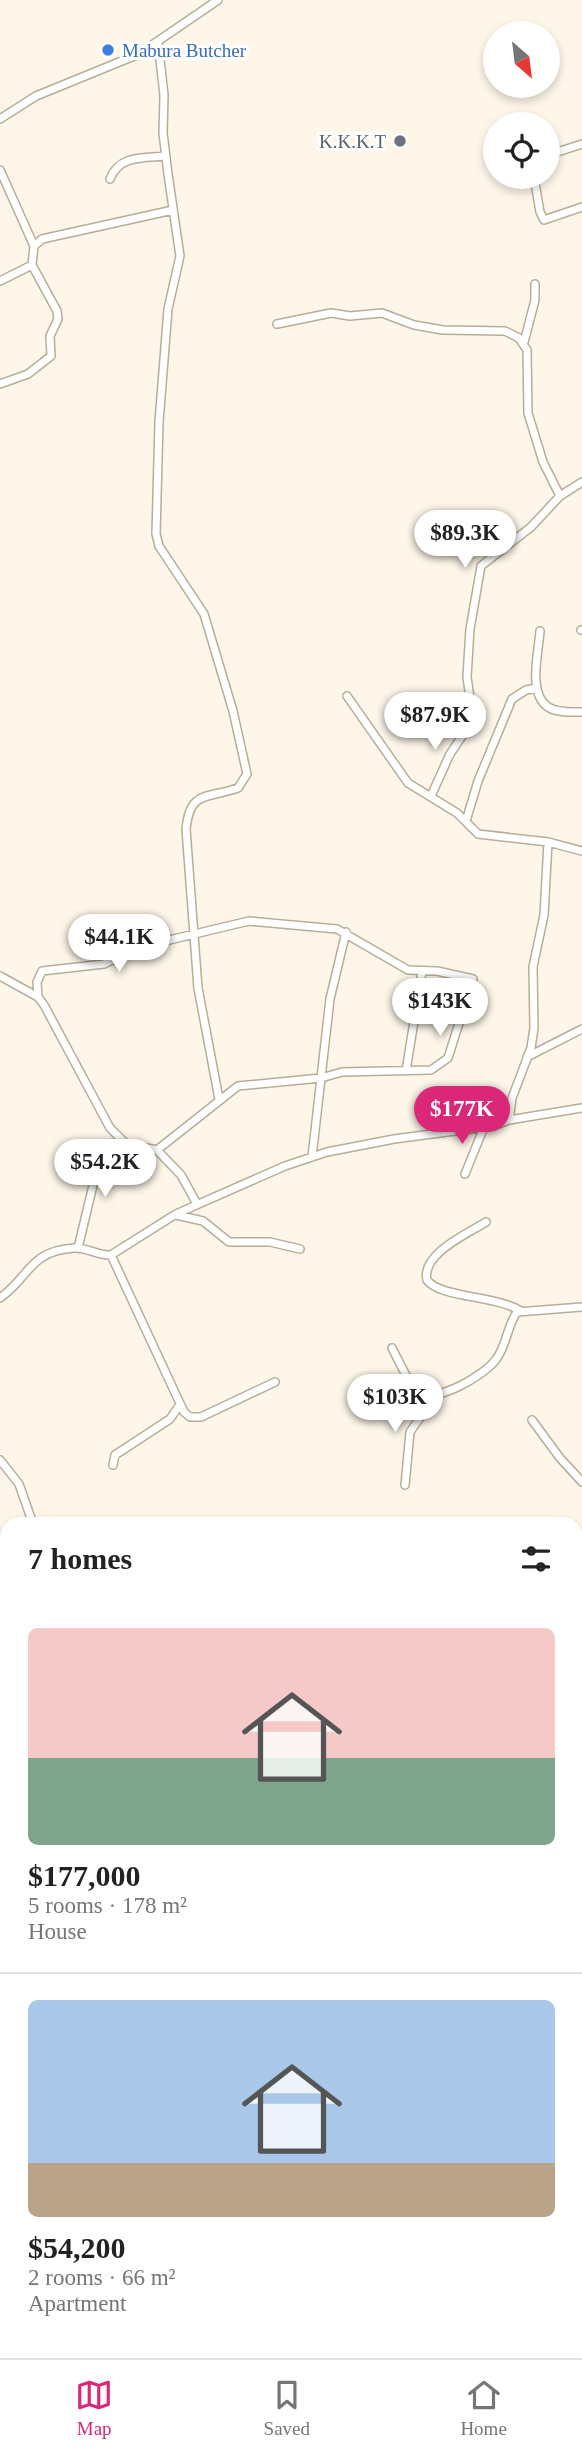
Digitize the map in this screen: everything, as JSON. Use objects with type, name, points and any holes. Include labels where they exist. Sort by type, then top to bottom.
[{"type":"street","points":[[0,119],[36,96],[139,54],[218,0]]},
{"type":"street","points":[[158,42],[164,95],[166,156],[180,256],[168,309],[159,422],[156,534],[159,546],[206,621],[247,774],[238,788],[194,800],[189,807],[186,837],[205,1036],[219,1099]]},
{"type":"street","points":[[560,151],[582,144]]},
{"type":"street","points":[[110,179],[117,164],[124,161],[166,156]]},
{"type":"street","points":[[0,170],[34,246],[32,265],[57,311],[58,319],[50,336],[51,356],[45,364],[0,384]]},
{"type":"street","points":[[536,189],[542,218],[547,220],[582,207]]},
{"type":"street","points":[[34,246],[42,239],[173,210]]},
{"type":"street","points":[[0,281],[32,265]]},
{"type":"street","points":[[535,284],[535,300],[524,342],[528,356],[528,413],[543,462],[560,496]]},
{"type":"street","points":[[277,324],[309,315],[331,313],[361,316],[382,313],[414,325],[443,330],[505,331],[524,342]]},
{"type":"street","points":[[431,796],[450,754],[473,720],[467,677],[470,629],[481,566],[531,527],[560,496],[582,482]]},
{"type":"street","points":[[540,631],[537,688],[548,707],[582,712]]},
{"type":"street","points":[[466,821],[473,793],[507,709],[516,695],[537,688]]},
{"type":"street","points":[[347,696],[408,783],[466,821],[478,835],[548,842],[582,851]]},
{"type":"street","points":[[509,1120],[512,1098],[534,1028],[533,967],[544,915],[548,842]]},
{"type":"street","points":[[126,1144],[110,1128],[38,997],[37,982],[42,971],[103,964],[140,947],[249,921],[328,926],[346,932],[402,967],[473,979],[448,1058],[431,1070],[341,1072],[321,1078],[238,1086],[157,1150]]},
{"type":"street","points":[[312,1157],[330,999],[346,932]]},
{"type":"street","points":[[406,1071],[422,972]]},
{"type":"street","points":[[0,976],[38,997]]},
{"type":"street","points":[[526,1057],[582,1029]]},
{"type":"street","points":[[0,1298],[30,1265],[44,1255],[78,1248],[111,1255],[176,1214],[238,1184],[312,1157],[418,1135],[484,1127],[509,1120],[582,1108]]},
{"type":"street","points":[[466,1174],[484,1127]]},
{"type":"street","points":[[78,1248],[100,1156],[112,1146],[126,1144],[157,1150],[181,1175],[197,1204]]},
{"type":"street","points":[[176,1214],[203,1221],[229,1242],[271,1242],[300,1249]]},
{"type":"street","points":[[486,1222],[434,1258],[427,1267],[427,1280],[437,1290],[495,1300],[521,1311]]},
{"type":"street","points":[[111,1255],[179,1406],[190,1417],[201,1417],[275,1382]]},
{"type":"street","points":[[392,1348],[415,1393],[425,1397],[435,1396],[462,1384],[494,1362],[514,1315],[521,1311],[582,1307]]},
{"type":"street","points":[[405,1485],[410,1432],[435,1396]]},
{"type":"street","points":[[113,1465],[115,1455],[170,1419],[179,1406]]},
{"type":"street","points":[[532,1420],[559,1458],[582,1482]]},
{"type":"street","points":[[0,1460],[19,1484],[31,1517]]},
{"type":"place","name":"Mabura Butcher","points":[[108,50]]},
{"type":"place","name":"K.K.K.T","points":[[400,141]]}]
